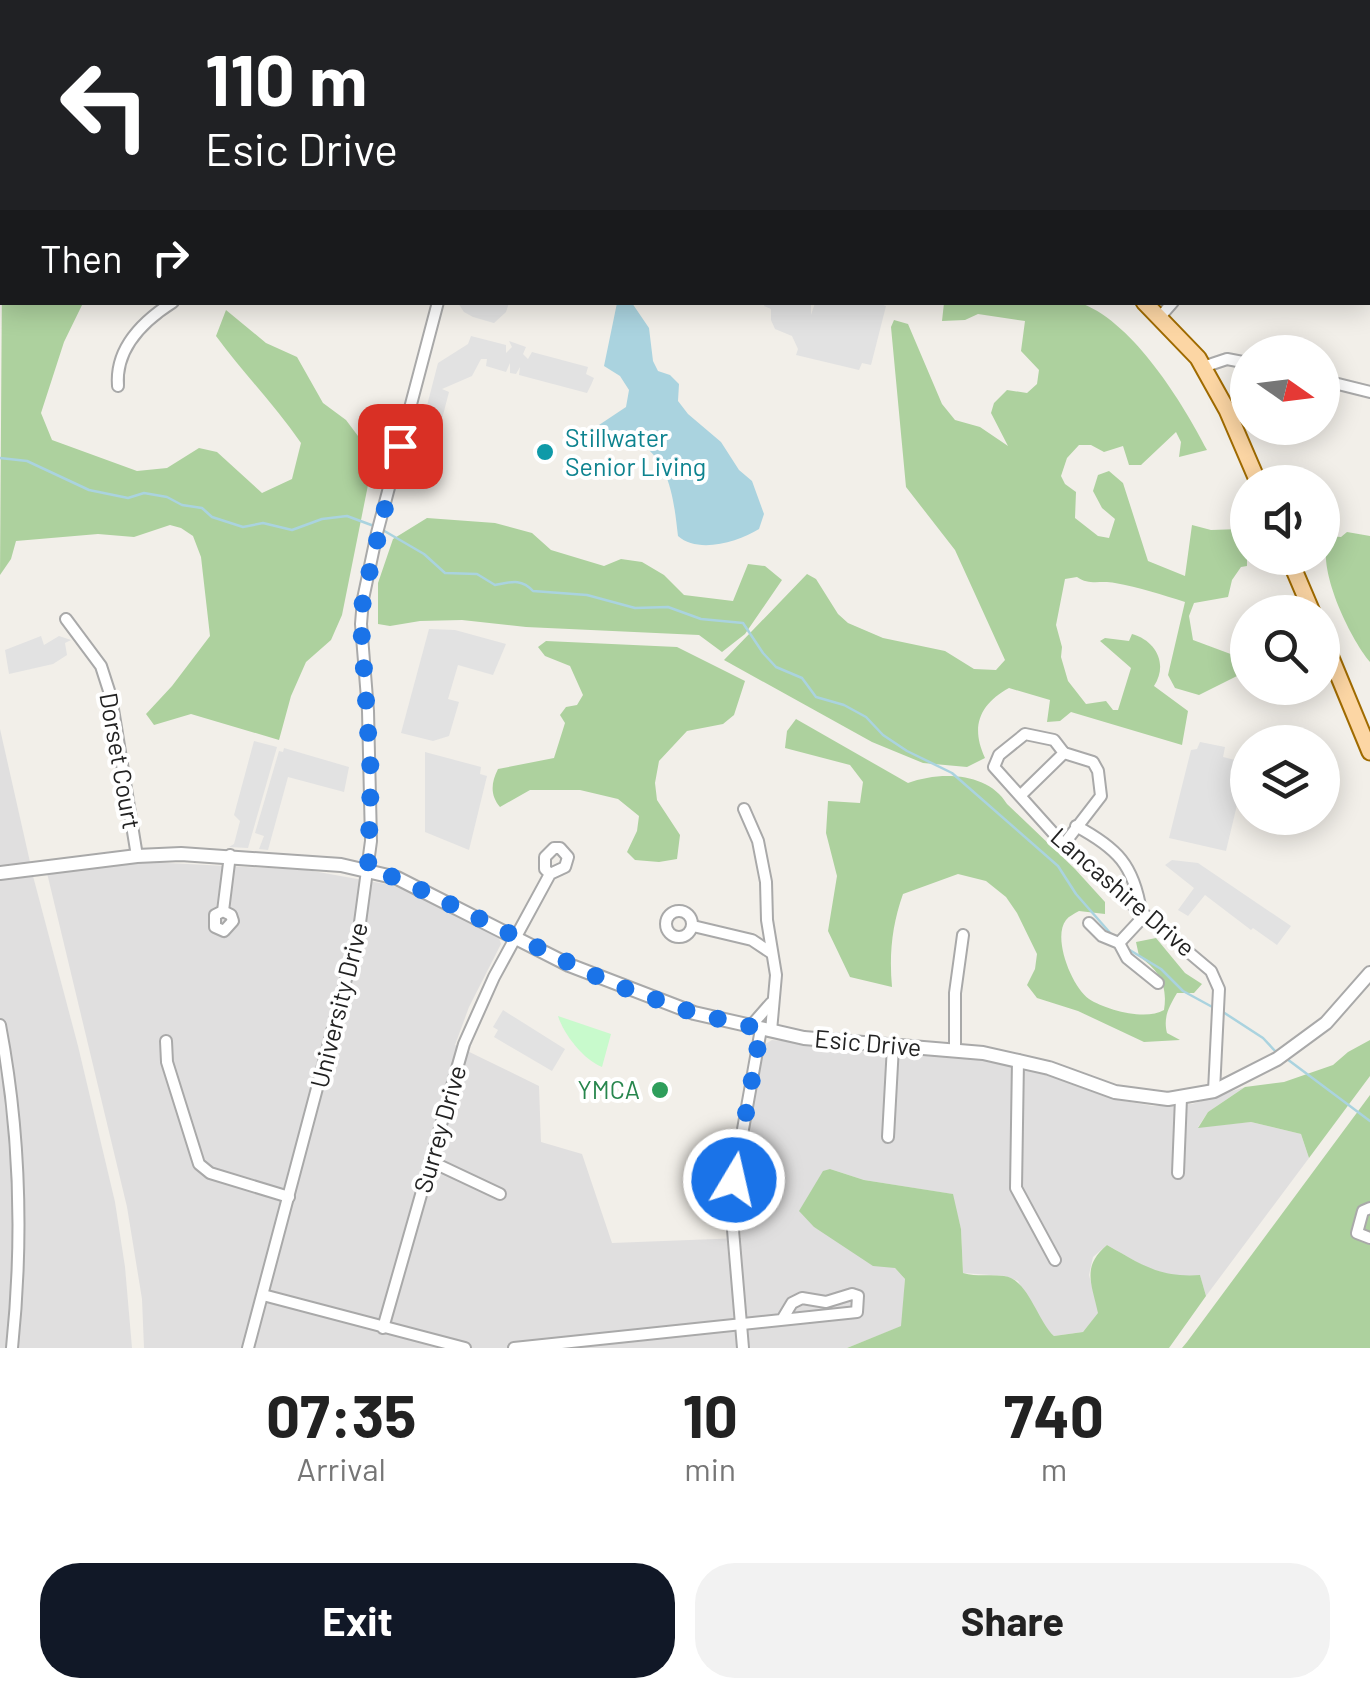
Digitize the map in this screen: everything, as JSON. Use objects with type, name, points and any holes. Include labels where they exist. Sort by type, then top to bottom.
[{"type":"main road","points":[[1147,305],[1204,367],[1251,465]]},
{"type":"main road","points":[[1340,680],[1370,752]]},
{"type":"street","points":[[118,386],[120,362],[128,344],[142,326],[168,305]]},
{"type":"street","name":"University Drive","points":[[248,1348],[352,964],[368,870],[371,776],[361,624],[363,599],[376,533],[437,305]]},
{"type":"street","points":[[1160,317],[1170,305]]},
{"type":"street","points":[[1204,367],[1230,360]]},
{"type":"street","points":[[1340,384],[1370,392]]},
{"type":"street","name":"Dorset Court","points":[[66,619],[101,666],[112,698],[136,856]]},
{"type":"street","name":"Lancashire Drive","points":[[1064,753],[1054,740],[1025,734],[998,755],[994,767],[1064,844],[1206,965],[1218,989],[1214,1091]]},
{"type":"street","points":[[1020,796],[1064,753],[1093,762],[1101,796],[1064,844]]},
{"type":"street","points":[[743,1348],[732,1218],[733,1185],[761,1029],[772,1002],[776,975],[770,952],[764,862],[744,808]]},
{"type":"street","points":[[1076,826],[1113,849],[1137,883],[1143,914],[1119,943]]},
{"type":"street","points":[[223,911],[230,855]]},
{"type":"street","name":"Esic Drive","points":[[0,873],[136,856],[230,855],[341,864],[397,878],[638,994],[694,1013],[834,1042],[955,1050],[1018,1060],[1115,1092],[1180,1098],[1214,1091],[1302,1043],[1326,1024],[1367,976],[1370,962]]},
{"type":"street","name":"Surrey Drive","points":[[383,1328],[464,1044],[550,874]]},
{"type":"street","points":[[743,937],[767,920]]},
{"type":"street","points":[[1089,923],[1102,936],[1119,943],[1126,958],[1158,983]]},
{"type":"street","points":[[692,926],[743,937],[770,952]]},
{"type":"street","points":[[955,1050],[955,992],[963,935]]},
{"type":"street","points":[[761,1029],[772,1002]]},
{"type":"street","points":[[0,1025],[17,1191],[12,1348]]},
{"type":"street","points":[[166,1041],[167,1062],[199,1164],[210,1173],[289,1197]]},
{"type":"street","points":[[888,1137],[894,1046]]},
{"type":"street","points":[[1018,1060],[1016,1188],[1055,1260]]},
{"type":"street","points":[[1178,1172],[1180,1098]]},
{"type":"street","points":[[430,1161],[500,1194]]},
{"type":"street","points":[[1370,1208],[1363,1211],[1356,1233],[1370,1238]]},
{"type":"street","points":[[514,1348],[857,1312],[858,1296],[852,1294],[826,1302],[802,1298],[792,1304],[783,1318]]},
{"type":"street","points":[[263,1295],[465,1348]]},
{"type":"shaded area","points":[[460,305],[508,305],[494,323],[464,312]]},
{"type":"shaded area","points":[[811,305],[811,315],[814,305],[886,306],[871,365],[862,363],[859,370],[796,355],[798,349],[792,336],[775,329],[771,309],[764,306]]},
{"type":"shaded area","points":[[471,336],[506,345],[506,353],[512,347],[509,341],[526,347],[523,354],[528,359],[532,352],[588,367],[586,374],[594,378],[587,393],[519,375],[520,367],[516,374],[510,373],[510,363],[506,372],[486,366],[487,359],[481,359],[472,376],[442,389],[449,392],[425,484],[407,483],[438,363],[468,344]]},
{"type":"shaded area","points":[[429,629],[455,630],[506,644],[493,675],[458,665],[448,699],[459,702],[449,736],[433,741],[401,733]]},
{"type":"shaded area","points":[[41,636],[44,645],[59,636],[71,640],[65,643],[67,655],[53,664],[9,674],[5,650]]},
{"type":"shaded area","points":[[0,729],[30,862],[0,866]]},
{"type":"shaded area","points":[[254,741],[277,747],[248,848],[229,847],[234,844],[240,821],[234,815]]},
{"type":"shaded area","points":[[1200,742],[1225,747],[1223,757],[1230,759],[1230,834],[1226,851],[1169,838],[1191,750],[1197,749]]},
{"type":"shaded area","points":[[284,748],[349,767],[344,792],[288,777],[268,850],[259,849],[264,836],[255,833],[279,751]]},
{"type":"shaded area","points":[[425,752],[481,767],[480,774],[487,776],[469,850],[425,832]]},
{"type":"shaded area","points":[[1172,860],[1198,863],[1291,926],[1277,945],[1205,895],[1188,916],[1178,910],[1194,888],[1165,865]]},
{"type":"shaded area","points":[[148,862],[307,870],[391,885],[499,938],[501,944],[469,1007],[455,1045],[539,1086],[541,1142],[582,1154],[612,1243],[741,1238],[738,1214],[747,1134],[762,1046],[772,1040],[966,1057],[1037,1070],[1118,1100],[1153,1106],[1192,1104],[1245,1087],[1208,1112],[1198,1127],[1251,1122],[1301,1134],[1309,1158],[1206,1296],[1200,1275],[1156,1273],[1107,1245],[1093,1257],[1089,1275],[1099,1313],[1083,1332],[1054,1336],[1043,1326],[1018,1281],[1005,1276],[963,1273],[961,1229],[952,1194],[864,1180],[830,1169],[814,1227],[895,1268],[905,1279],[902,1326],[847,1348],[144,1348],[142,1299],[127,1207],[47,873]]},
{"type":"shaded area","points":[[33,876],[115,1202],[132,1348],[0,1348],[0,879]]},
{"type":"shaded area","points":[[503,1010],[565,1049],[552,1071],[494,1037],[498,1030],[493,1027]]},
{"type":"green space","points":[[2,305],[82,305],[64,342],[41,413],[52,440],[137,471],[167,468],[199,448],[217,452],[262,493],[292,479],[301,443],[216,336],[226,310],[266,343],[297,357],[323,403],[346,420],[370,452],[369,480],[342,615],[331,640],[306,662],[291,696],[279,740],[191,714],[154,725],[146,714],[210,636],[201,557],[193,536],[181,528],[170,525],[134,537],[98,534],[16,541],[11,559],[0,575]]},
{"type":"green space","points":[[944,305],[1085,305],[1102,314],[1155,367],[1207,450],[1179,457],[1181,442],[1176,432],[1141,465],[1129,465],[1123,446],[1104,452],[1091,445],[1079,445],[1067,458],[1061,476],[1076,492],[1075,518],[1098,536],[1109,538],[1115,519],[1102,508],[1093,491],[1098,475],[1109,471],[1123,483],[1148,561],[1185,576],[1192,525],[1230,529],[1230,575],[1235,575],[1228,597],[1194,603],[1189,616],[1193,640],[1230,654],[1230,680],[1199,695],[1175,688],[1168,675],[1185,602],[1110,582],[1065,579],[1056,625],[1068,681],[1086,704],[1106,701],[1118,710],[1131,668],[1100,641],[1129,641],[1132,634],[1141,637],[1154,648],[1160,662],[1154,686],[1188,711],[1182,745],[1071,712],[1060,721],[1047,722],[1050,700],[1009,688],[991,701],[980,717],[978,736],[985,758],[967,767],[923,763],[872,742],[724,660],[807,574],[816,579],[848,623],[883,638],[945,651],[974,669],[996,670],[1005,660],[955,550],[906,487],[891,327],[894,320],[908,324],[942,404],[955,420],[980,427],[1008,446],[991,413],[994,403],[1007,390],[1027,393],[1037,384],[1039,370],[1021,351],[1025,321],[978,314],[965,320],[942,321]]},
{"type":"green space","points":[[427,518],[495,523],[532,533],[551,550],[604,566],[621,559],[642,562],[664,575],[684,595],[733,601],[748,564],[765,566],[782,580],[745,634],[722,652],[699,635],[462,620],[378,624],[378,583],[393,539]]},
{"type":"green space","points":[[1347,532],[1370,536],[1370,662],[1353,637],[1340,609],[1340,595],[1335,595],[1331,583],[1329,575],[1340,575],[1341,537]]},
{"type":"green space","points":[[546,641],[677,647],[745,681],[734,715],[723,724],[687,731],[659,761],[657,800],[680,835],[677,859],[635,860],[627,852],[639,816],[618,799],[580,790],[530,790],[500,807],[494,798],[498,769],[554,758],[565,723],[560,715],[566,707],[577,705],[583,695],[570,666],[545,656],[538,647]]},
{"type":"green space","points":[[796,719],[908,783],[934,777],[962,777],[999,793],[1105,902],[1105,914],[1079,911],[1062,928],[1066,962],[1076,984],[1089,999],[1126,1013],[1164,1010],[1165,993],[1160,979],[1139,956],[1136,942],[1156,938],[1185,973],[1202,984],[1194,993],[1177,993],[1169,1008],[1167,1033],[1180,1040],[1144,1042],[1078,1011],[1037,998],[1027,985],[1037,954],[1017,913],[1006,897],[986,881],[958,874],[903,894],[892,940],[892,987],[850,977],[828,931],[837,876],[826,833],[828,801],[860,803],[863,782],[850,765],[785,748],[787,731]]},
{"type":"green space","points":[[558,1016],[611,1034],[602,1067],[576,1046]]},
{"type":"green space","points":[[1370,1040],[1370,1076],[1309,1158],[1301,1134],[1251,1122],[1198,1128],[1208,1112],[1245,1087],[1284,1082],[1333,1065]]},
{"type":"green space","points":[[1370,1095],[1370,1348],[1182,1348],[1187,1342]]},
{"type":"green space","points":[[830,1169],[864,1180],[953,1194],[961,1229],[963,1273],[1004,1276],[1020,1284],[1054,1336],[1083,1332],[1098,1313],[1091,1269],[1107,1245],[1162,1272],[1200,1275],[1206,1296],[1169,1348],[847,1348],[901,1326],[905,1279],[895,1268],[873,1266],[814,1227],[799,1211],[823,1171]]},
{"type":"water","points":[[617,305],[633,305],[649,328],[658,371],[679,384],[678,401],[721,442],[739,470],[752,481],[764,514],[759,529],[729,542],[707,545],[678,536],[669,483],[657,459],[636,441],[599,425],[626,407],[629,390],[620,376],[604,366]]},
{"type":"waterway","points":[[0,458],[27,461],[89,490],[128,498],[144,493],[167,497],[243,527],[263,523],[292,530],[322,519],[347,516],[374,526]]},
{"type":"waterway","points":[[381,529],[424,554],[445,573],[477,574],[495,585],[520,583],[533,591],[587,595],[635,608],[668,607],[701,619],[743,623],[776,667],[802,678],[816,697],[866,717],[883,735],[907,751],[952,773],[1058,866],[1076,894],[1111,934]]},
{"type":"waterway","points":[[1128,949],[1161,969],[1183,991],[1216,1009]]},
{"type":"waterway","points":[[1223,1012],[1263,1038],[1276,1052]]},
{"type":"waterway","points":[[1287,1059],[1370,1121]]},
{"type":"place","name":"Stillwater Senior Living","points":[[545,452]]},
{"type":"place","name":"YMCA","points":[[660,1090]]},
{"type":"route","points":[[400,446],[367,572],[361,624],[371,776],[368,870],[397,878],[610,983],[694,1013],[761,1029],[734,1180]]}]
